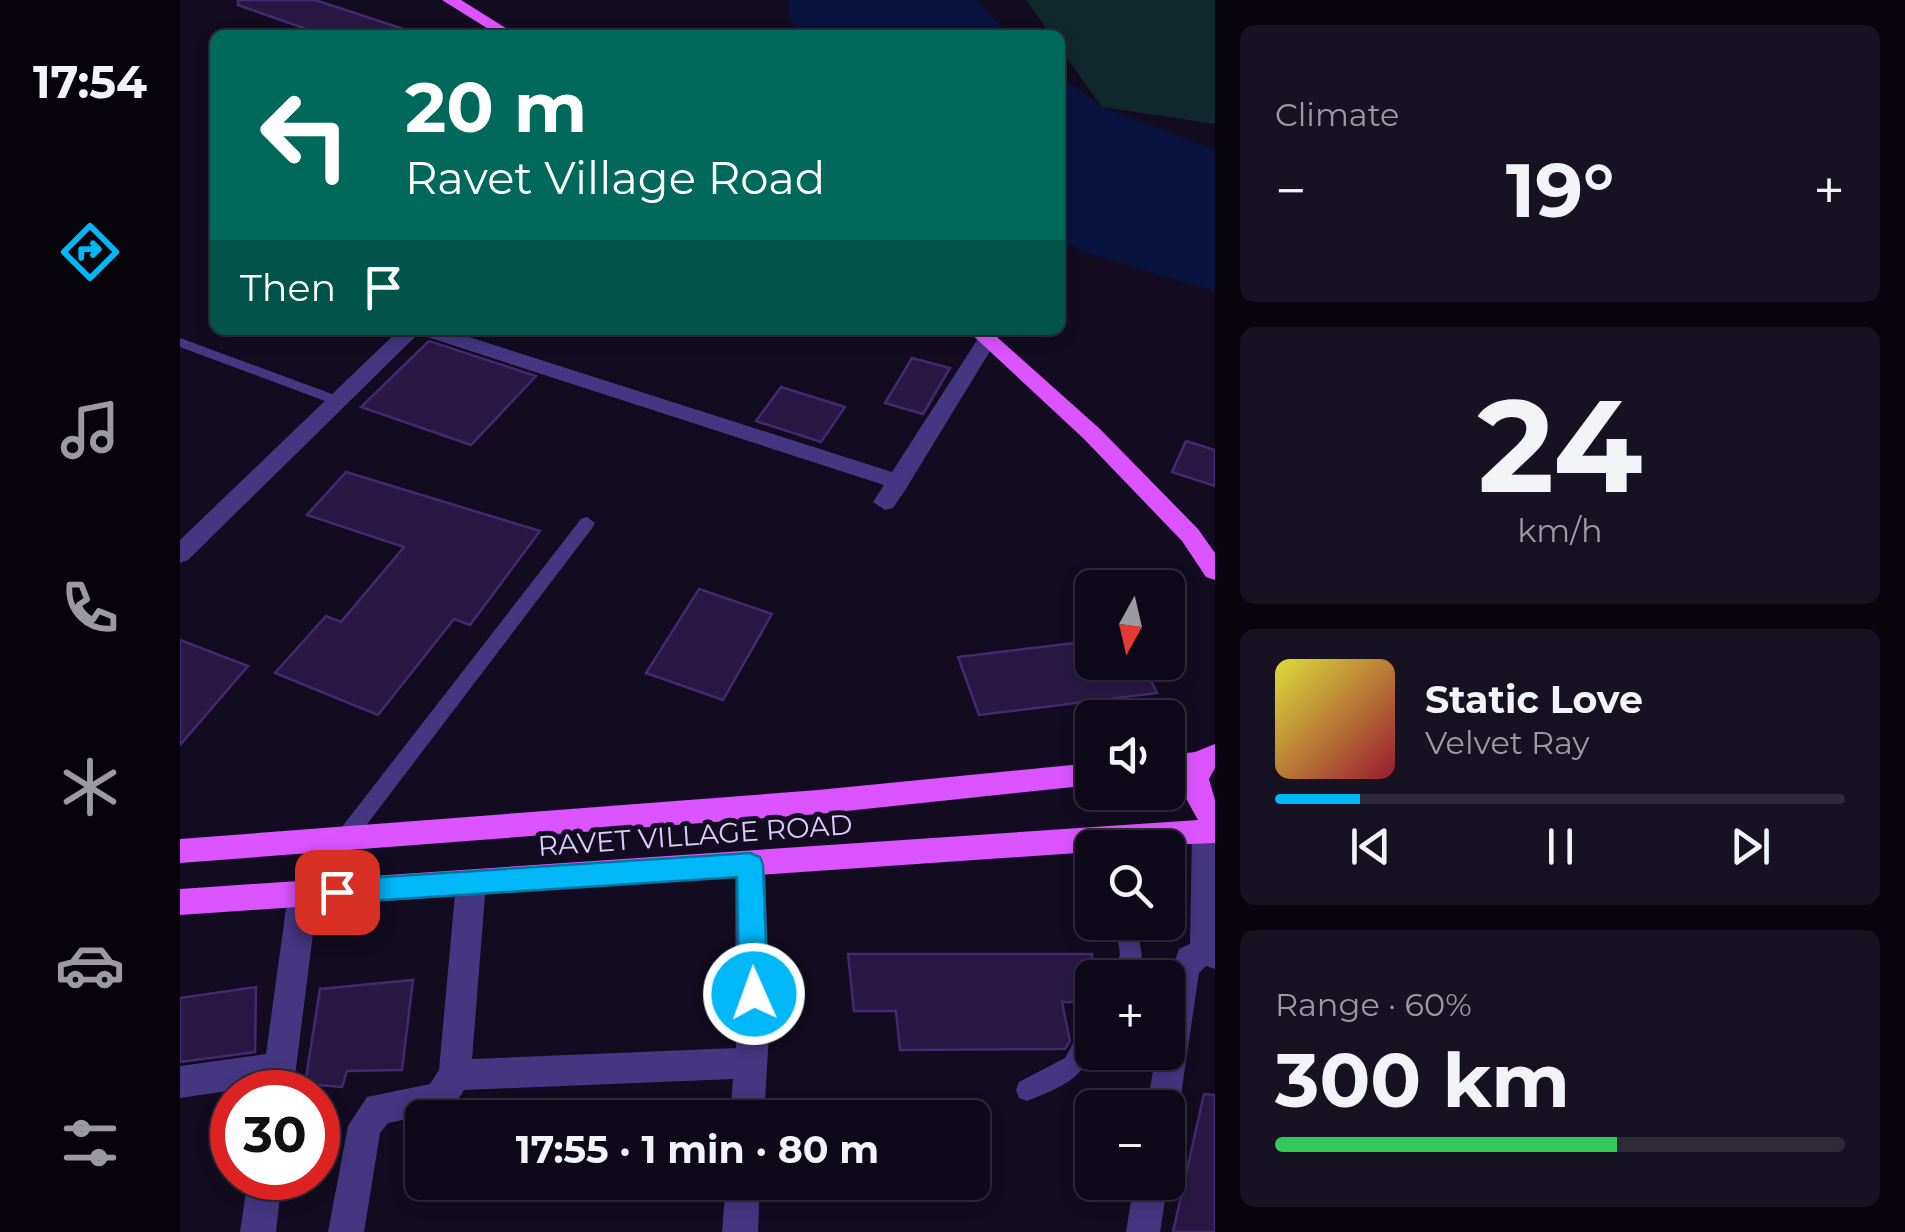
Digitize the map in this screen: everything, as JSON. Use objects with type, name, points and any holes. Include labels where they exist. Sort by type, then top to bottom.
[{"type":"main road","points":[[450,0],[501,30]]},
{"type":"main road","points":[[983,335],[1092,434],[1190,535],[1215,554]]},
{"type":"main road","points":[[1190,535],[1215,571]]},
{"type":"main road","points":[[1207,759],[1194,784],[1212,827]]},
{"type":"main road","name":"RAVET VILLAGE ROAD","points":[[180,851],[818,802],[1075,776]]},
{"type":"main road","name":"RAVET VILLAGE ROAD","points":[[1185,831],[1212,827]]},
{"type":"main road","name":"RAVET VILLAGE ROAD","points":[[180,902],[1075,845]]},
{"type":"street","points":[[180,554],[406,335]]},
{"type":"street","points":[[442,335],[899,482]]},
{"type":"street","points":[[886,502],[981,335]]},
{"type":"street","points":[[1165,1090],[1184,973],[1190,959],[1210,954],[1212,827]]},
{"type":"street","points":[[749,1100],[754,1017],[750,865]]},
{"type":"street","points":[[346,1232],[365,1126],[380,1108],[439,1099],[456,1075],[471,882]]},
{"type":"street","points":[[280,1070],[303,894]]},
{"type":"street","points":[[456,1075],[751,1062]]},
{"type":"street","points":[[180,1082],[210,1081]]},
{"type":"street","points":[[258,1232],[262,1200]]},
{"type":"street","points":[[740,1232],[742,1200]]},
{"type":"street","points":[[1143,1232],[1148,1200]]},
{"type":"lane","points":[[180,342],[338,401]]},
{"type":"lane","points":[[345,838],[587,523]]},
{"type":"lane","points":[[1027,1090],[1075,1062]]},
{"type":"green space","points":[[1026,0],[1215,0],[1215,124],[1102,107],[1065,55],[1065,30],[1047,30]]},
{"type":"shaded area","points":[[789,0],[977,0],[1004,30],[797,30],[789,17]]},
{"type":"shaded area","points":[[1065,80],[1102,107],[1215,150],[1215,291],[1084,252],[1065,242]]},
{"type":"building","points":[[238,0],[315,0],[404,29],[309,30],[238,5]]},
{"type":"building","points":[[429,341],[536,376],[471,445],[361,407]]},
{"type":"building","points":[[912,358],[950,368],[923,414],[885,403]]},
{"type":"building","points":[[781,387],[845,407],[821,442],[756,421]]},
{"type":"building","points":[[1186,441],[1215,450],[1215,486],[1172,472]]},
{"type":"building","points":[[346,472],[540,531],[470,625],[454,619],[378,715],[275,673],[326,616],[341,622],[404,547],[307,515]]},
{"type":"building","points":[[699,589],[772,614],[723,700],[646,673]]},
{"type":"building","points":[[180,640],[248,666],[180,745]]},
{"type":"building","points":[[1075,643],[1075,680],[1151,680],[1157,693],[1075,700],[1075,703],[979,715],[958,657]]},
{"type":"building","points":[[848,954],[1092,954],[1092,960],[1075,960],[1075,1002],[1062,1002],[1070,1041],[1065,1049],[900,1050],[896,1011],[854,1011]]},
{"type":"building","points":[[413,980],[402,1070],[347,1071],[342,1087],[340,1070],[307,1070],[320,989]]},
{"type":"building","points":[[256,987],[255,1052],[180,1062],[180,998]]},
{"type":"building","points":[[1204,1094],[1215,1095],[1215,1232],[1173,1232],[1180,1200],[1185,1200],[1185,1179]]},
{"type":"route","points":[[337,892],[750,865],[754,994]]}]
